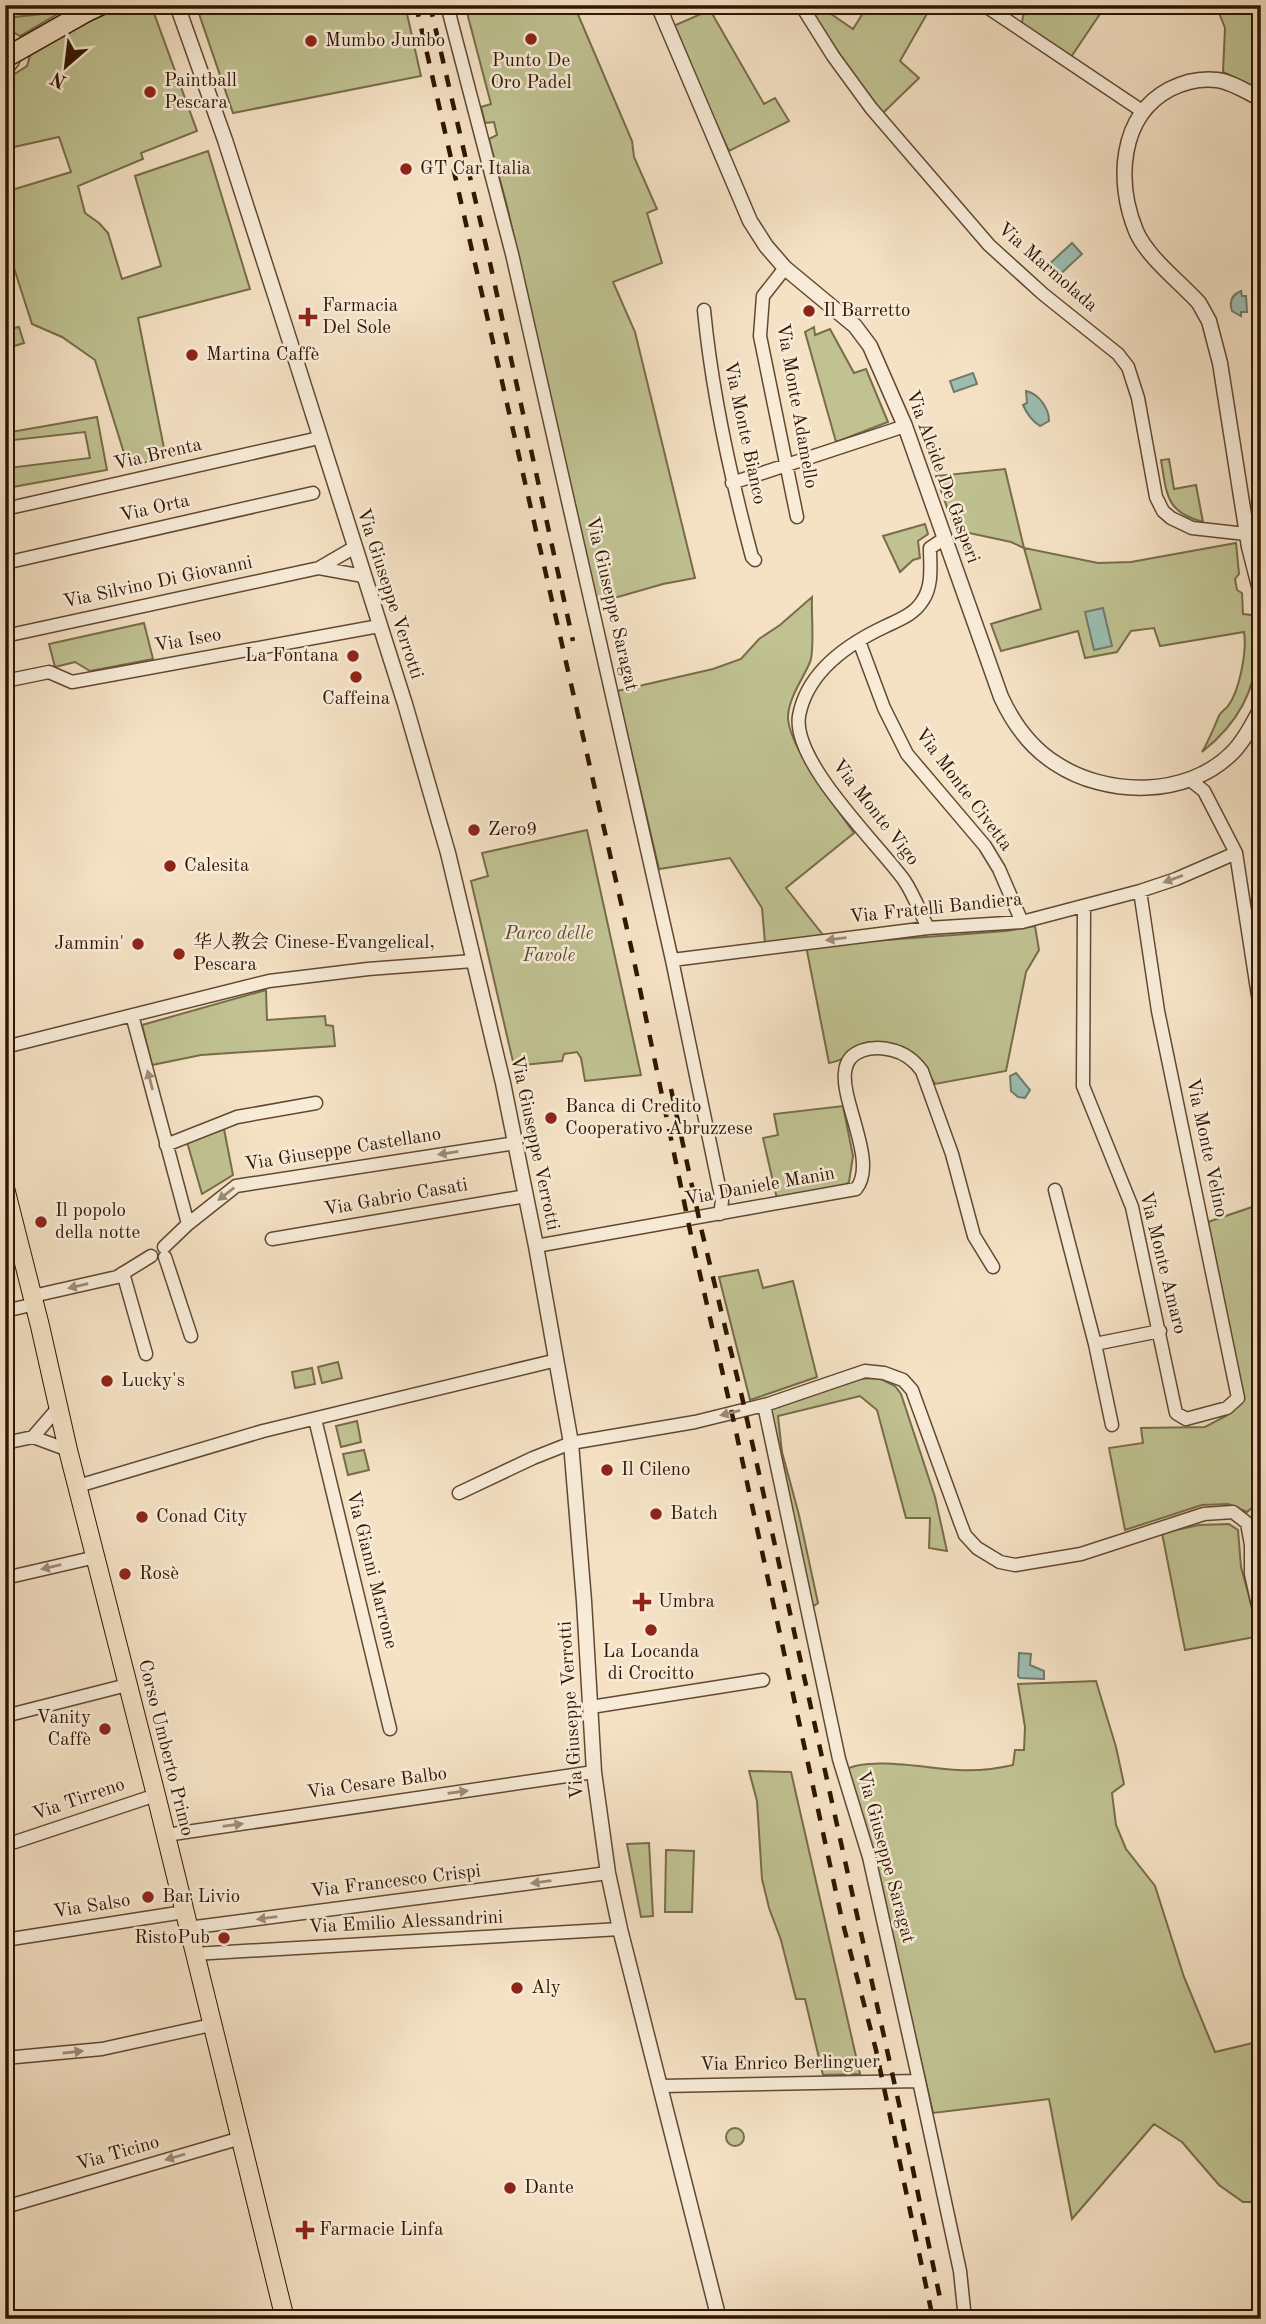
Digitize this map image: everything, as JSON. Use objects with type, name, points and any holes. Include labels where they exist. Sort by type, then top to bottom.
[{"type":"highway","points":[[7,56],[93,9]]},
{"type":"main road","name":"Corso Umberto Primo","points":[[5,1188],[285,2319]]},
{"type":"street","name":"Via Giuseppe Verrotti","points":[[177,5],[229,152],[437,813],[516,1143],[571,1443],[594,1772],[608,1873],[719,2319]]},
{"type":"street","name":"Via Giuseppe Saragat","points":[[447,5],[512,254],[672,960],[722,1201],[720,1214]]},
{"type":"street","name":"Via Alcide De Gasperi","points":[[658,5],[750,221],[785,268],[863,335],[905,426],[1001,697],[1009,714],[1030,743],[1057,764],[1104,783],[1148,787],[1202,774],[1230,755],[1253,724],[1261,708]]},
{"type":"street","name":"Via Marmolada","points":[[801,5],[833,56],[872,107],[989,245],[1043,294],[1118,354],[1128,367],[1138,398],[1154,492],[1163,511],[1192,528],[1246,534]]},
{"type":"street","points":[[984,5],[1142,111]]},
{"type":"street","points":[[1261,99],[1227,83],[1207,79],[1175,86],[1142,111],[1129,137],[1125,159],[1134,225],[1144,245],[1199,303],[1209,321],[1220,363],[1246,534],[1261,594]]},
{"type":"street","name":"Via Monte Adamello","points":[[785,268],[762,296],[760,335],[797,517]]},
{"type":"street","name":"Via Monte Bianco","points":[[704,310],[709,363],[732,483],[755,560]]},
{"type":"street","points":[[732,483],[905,426]]},
{"type":"street","name":"Via Brenta","points":[[5,509],[319,438]]},
{"type":"street","name":"Via Orta","points":[[5,563],[313,493]]},
{"type":"street","points":[[1246,534],[1261,528]]},
{"type":"street","name":"Via Monte Vigo","points":[[928,928],[904,881],[816,770],[803,741],[798,719],[806,691],[820,671],[838,654],[917,608],[928,589],[930,548],[945,538]]},
{"type":"street","name":"Via Silvino Di Giovanni","points":[[5,636],[319,568],[355,547]]},
{"type":"street","name":"Via Silvino Di Giovanni","points":[[319,568],[363,576]]},
{"type":"street","name":"Via Iseo","points":[[5,681],[49,672],[72,682],[379,626]]},
{"type":"street","name":"Via Monte Civetta","points":[[859,641],[884,708],[907,754],[985,846],[999,869],[1022,922]]},
{"type":"street","points":[[1189,779],[1204,791],[1236,853],[1255,940],[1261,1015]]},
{"type":"street","name":"Via Fratelli Bandiera","points":[[672,960],[928,928],[1022,922],[1140,891],[1236,853]]},
{"type":"street","name":"Via Monte Velino","points":[[1140,891],[1158,1011],[1238,1398],[1227,1408]]},
{"type":"street","name":"Via Monte Amaro","points":[[1084,906],[1083,1086],[1132,1207],[1176,1413],[1186,1419],[1227,1408]]},
{"type":"street","points":[[5,1047],[269,981],[368,969],[473,961]]},
{"type":"street","points":[[132,1015],[188,1224]]},
{"type":"street","name":"Via Daniele Manin","points":[[536,1246],[856,1189],[863,1173],[845,1072],[847,1063],[858,1051],[874,1048],[894,1050],[915,1061],[928,1084],[974,1236],[993,1268]]},
{"type":"street","points":[[166,1145],[237,1117],[316,1103]]},
{"type":"street","name":"Via Giuseppe Castellano","points":[[164,1252],[188,1224],[236,1186],[516,1143]]},
{"type":"street","points":[[1055,1190],[1096,1344],[1112,1425]]},
{"type":"street","name":"Via Gabrio Casati","points":[[272,1239],[526,1196]]},
{"type":"street","points":[[5,1311],[34,1300],[117,1277],[151,1256],[156,1261],[164,1252]]},
{"type":"street","points":[[164,1252],[191,1336]]},
{"type":"street","points":[[123,1273],[146,1354]]},
{"type":"street","points":[[1096,1344],[1160,1331]]},
{"type":"street","points":[[78,1486],[204,1447],[557,1360]]},
{"type":"street","points":[[459,1493],[571,1443],[695,1422],[764,1405],[865,1371],[884,1373],[903,1380],[912,1391],[965,1535],[977,1548],[1000,1562],[1016,1565],[1081,1554],[1204,1514],[1233,1512],[1247,1523],[1251,1545],[1251,1574],[1261,1619]]},
{"type":"street","name":"Via Giuseppe Saragat","points":[[764,1405],[842,1770],[869,1857],[919,2081],[960,2271],[965,2319]]},
{"type":"street","points":[[33,1437],[58,1408]]},
{"type":"street","name":"Via Gianni Marrone","points":[[315,1419],[390,1729]]},
{"type":"street","points":[[5,1443],[33,1437],[68,1450]]},
{"type":"street","points":[[5,1578],[96,1557]]},
{"type":"street","points":[[591,1707],[763,1679]]},
{"type":"street","points":[[5,1716],[127,1685]]},
{"type":"street","name":"Via Cesare Balbo","points":[[166,1835],[594,1772]]},
{"type":"street","name":"Via Tirreno","points":[[15,1842],[156,1794]]},
{"type":"street","name":"Via Francesco Crispi","points":[[186,1920],[608,1873]]},
{"type":"street","name":"Via Salso","points":[[5,1940],[186,1920]]},
{"type":"street","name":"Via Emilio Alessandrini","points":[[194,1954],[620,1929]]},
{"type":"street","points":[[5,2058],[102,2049],[211,2025]]},
{"type":"street","name":"Via Enrico Berlinguer","points":[[662,2086],[919,2081]]},
{"type":"street","name":"Via Ticino","points":[[5,2207],[241,2138]]},
{"type":"green space","points":[[135,5],[151,5],[197,131],[141,153],[143,159],[78,186],[85,213],[108,233],[122,279],[161,266],[135,176],[208,151],[250,289],[138,318],[166,458],[132,465],[124,453],[95,360],[62,337],[32,324],[14,268],[5,269],[5,192],[71,172],[59,137],[5,149],[5,80],[27,66],[31,52],[100,15]]},
{"type":"green space","name":"Mumbo Jumbo","points":[[196,5],[405,5],[421,76],[233,113]]},
{"type":"green space","points":[[465,5],[574,5],[632,141],[634,157],[657,209],[647,213],[662,263],[613,282],[635,332],[695,578],[597,603],[507,206],[489,139],[497,135],[494,122],[485,123],[481,107],[491,104]]},
{"type":"green space","points":[[807,5],[818,5],[853,29],[868,5],[932,5],[900,61],[919,78],[883,113],[850,70]]},
{"type":"green space","points":[[1030,5],[1106,5],[1069,60],[1021,29],[1023,16]]},
{"type":"green space","points":[[1216,5],[1261,5],[1261,90],[1223,72],[1225,28]]},
{"type":"green space","points":[[710,10],[764,104],[775,98],[789,121],[729,151],[671,27]]},
{"type":"green space","points":[[61,12],[20,36],[5,27],[5,18]]},
{"type":"green space","points":[[19,327],[24,343],[5,349],[5,330]]},
{"type":"green space","points":[[814,327],[815,335],[830,329],[854,373],[866,369],[888,422],[836,442],[805,332]]},
{"type":"green space","points":[[97,417],[107,470],[7,488],[5,449],[9,468],[90,458],[85,432],[5,441],[5,433]]},
{"type":"green space","points":[[1169,459],[1174,489],[1196,485],[1203,522],[1181,513],[1170,500],[1161,460]]},
{"type":"green space","points":[[1005,469],[1024,548],[1011,542],[955,530],[936,476]]},
{"type":"green space","points":[[925,524],[928,534],[918,541],[920,558],[913,560],[900,572],[883,536]]},
{"type":"green space","points":[[1236,543],[1239,574],[1235,579],[1237,590],[1242,593],[1243,614],[1252,615],[1256,656],[1249,692],[1230,724],[1202,752],[1219,716],[1236,690],[1243,659],[1244,632],[1160,646],[1154,628],[1131,631],[1117,652],[1085,658],[1078,631],[1001,651],[991,624],[1041,609],[1024,548],[1098,563],[1131,562]]},
{"type":"green space","points":[[812,597],[813,640],[810,662],[791,702],[788,716],[790,728],[814,776],[854,833],[786,888],[823,935],[765,943],[762,908],[730,858],[659,869],[617,691],[713,669],[741,659],[759,639]]},
{"type":"green space","points":[[144,623],[153,659],[90,671],[75,662],[55,667],[49,644]]},
{"type":"green space","name":"Parco delle Favole","points":[[587,830],[641,1075],[585,1081],[581,1058],[577,1052],[564,1054],[562,1061],[514,1066],[471,881],[488,876],[482,853]]},
{"type":"green space","points":[[1035,926],[1039,950],[1026,972],[1006,1071],[935,1084],[925,1068],[912,1055],[897,1046],[879,1042],[860,1045],[843,1058],[829,1063],[806,946],[1006,931]]},
{"type":"green space","points":[[266,990],[267,1020],[325,1016],[326,1025],[333,1026],[335,1046],[201,1055],[152,1065],[142,1025]]},
{"type":"green space","points":[[843,1106],[853,1156],[849,1182],[842,1187],[777,1199],[763,1138],[778,1135],[774,1114]]},
{"type":"green space","points":[[224,1129],[233,1175],[202,1194],[187,1142]]},
{"type":"green space","points":[[1261,1204],[1261,1500],[1247,1512],[1228,1504],[1202,1505],[1125,1530],[1109,1448],[1143,1443],[1141,1428],[1205,1427],[1226,1416],[1243,1396],[1208,1222]]},
{"type":"green space","points":[[758,1270],[763,1288],[793,1281],[817,1377],[750,1400],[719,1277]]},
{"type":"green space","points":[[338,1362],[342,1378],[322,1383],[318,1367]]},
{"type":"green space","points":[[312,1368],[315,1384],[295,1388],[292,1372]]},
{"type":"green space","points":[[879,1378],[895,1386],[901,1394],[935,1497],[947,1551],[929,1548],[930,1518],[906,1518],[877,1410],[860,1396],[778,1416],[782,1452],[818,1603],[812,1607],[769,1415],[774,1405],[852,1379]]},
{"type":"green space","points":[[357,1421],[361,1442],[341,1447],[336,1426]]},
{"type":"green space","points":[[364,1450],[369,1470],[348,1475],[343,1454]]},
{"type":"green space","points":[[1229,1524],[1238,1530],[1241,1567],[1260,1636],[1185,1650],[1162,1533],[1199,1525]]},
{"type":"green space","points":[[1096,1681],[1124,1784],[1112,1793],[1116,1825],[1126,1849],[1155,1886],[1184,1977],[1215,2052],[1261,2041],[1261,2202],[1243,2202],[1219,2185],[1182,2142],[1154,2124],[1072,2219],[1049,2099],[933,2113],[873,1854],[845,1770],[869,1764],[965,1770],[1013,1765],[1015,1750],[1024,1750],[1025,1727],[1018,1684]]},
{"type":"green space","points":[[749,1771],[791,1772],[860,2074],[823,2075],[805,1999],[796,1999],[781,1940],[769,1908],[762,1879],[757,1801]]},
{"type":"green space","points":[[649,1843],[653,1916],[641,1917],[627,1844]]},
{"type":"green space","points":[[666,1850],[694,1851],[692,1912],[665,1912]]},
{"type":"green space","points":[[735,2128],[741,2131],[744,2137],[741,2143],[735,2146],[729,2143],[726,2137],[729,2131]]},
{"type":"water","points":[[1072,243],[1082,254],[1054,280],[1044,269]]},
{"type":"water","points":[[1241,291],[1242,296],[1246,296],[1247,312],[1241,312],[1241,316],[1232,311],[1231,305],[1233,297]]},
{"type":"water","points":[[973,373],[977,384],[954,392],[950,381]]},
{"type":"water","points":[[1026,391],[1042,402],[1049,421],[1040,426],[1030,417],[1023,405],[1027,403]]},
{"type":"water","points":[[1103,608],[1112,646],[1094,650],[1085,612]]},
{"type":"water","points":[[1016,1073],[1030,1090],[1025,1098],[1018,1097],[1011,1091],[1010,1076]]},
{"type":"water","points":[[1019,1653],[1031,1654],[1030,1665],[1044,1671],[1044,1679],[1018,1676]]},
{"type":"railway","points":[[416,5],[632,951],[691,1235],[842,1920],[876,2050],[933,2319]]},
{"type":"railway","points":[[430,5],[573,641]]},
{"type":"railway","points":[[671,1089],[742,1397],[940,2298]]},
{"type":"place","name":"Punto De Oro Padel","points":[[531,39]]},
{"type":"place","name":"Mumbo Jumbo","points":[[311,41]]},
{"type":"place","name":"Paintball Pescara","points":[[150,92]]},
{"type":"place","name":"GT Car Italia","points":[[406,169]]},
{"type":"place","name":"Il Barretto","points":[[809,311]]},
{"type":"place","name":"Farmacia Del Sole","points":[[308,317]]},
{"type":"place","name":"Martina Caffè","points":[[192,355]]},
{"type":"place","name":"La Fontana","points":[[353,656]]},
{"type":"place","name":"Caffeina","points":[[356,677]]},
{"type":"place","name":"Zero9","points":[[474,830]]},
{"type":"place","name":"Calesita","points":[[170,866]]},
{"type":"place","name":"Jammin'","points":[[138,944]]},
{"type":"place","name":"华人教会 Cinese-Evangelical, Pescara","points":[[179,954]]},
{"type":"place","name":"Banca di Credito Cooperativo Abruzzese","points":[[551,1118]]},
{"type":"place","name":"Il popolo della notte","points":[[41,1222]]},
{"type":"place","name":"Lucky's","points":[[107,1381]]},
{"type":"place","name":"Il Cileno","points":[[607,1470]]},
{"type":"place","name":"Batch","points":[[656,1514]]},
{"type":"place","name":"Conad City","points":[[142,1517]]},
{"type":"place","name":"Rosè","points":[[125,1574]]},
{"type":"place","name":"Umbra","points":[[642,1602]]},
{"type":"place","name":"La Locanda di Crocitto","points":[[651,1630]]},
{"type":"place","name":"Vanity Caffè","points":[[105,1729]]},
{"type":"place","name":"Bar Livio","points":[[148,1897]]},
{"type":"place","name":"RistoPub","points":[[224,1938]]},
{"type":"place","name":"Aly","points":[[517,1988]]},
{"type":"place","name":"Dante","points":[[510,2188]]},
{"type":"place","name":"Farmacie Linfa","points":[[305,2230]]}]
